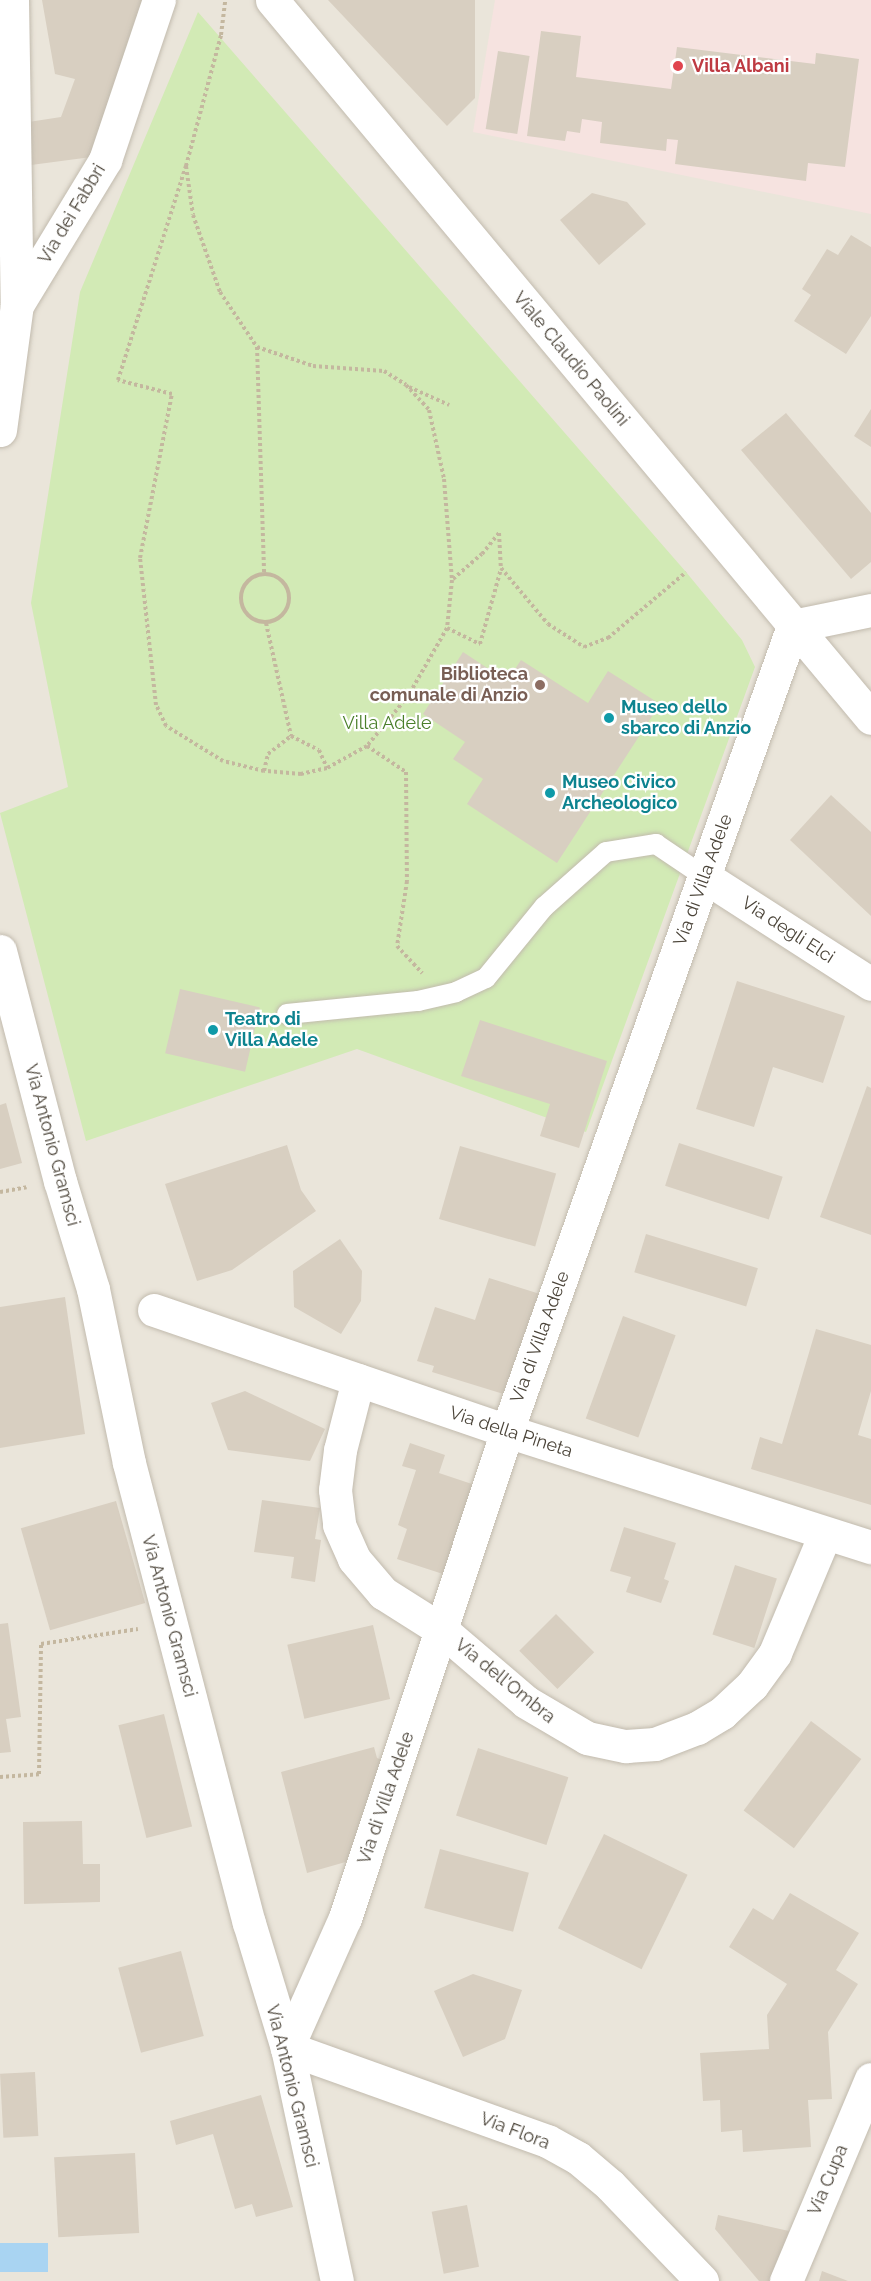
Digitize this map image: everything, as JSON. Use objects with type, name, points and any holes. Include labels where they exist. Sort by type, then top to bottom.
[{"type":"street","points":[[12,0],[17,305]]},
{"type":"street","name":"Via dei Fabbri","points":[[0,430],[4,378],[17,305],[105,160],[159,0]]},
{"type":"street","name":"Viale Claudio Paolini","points":[[272,0],[871,718]]},
{"type":"street","points":[[793,626],[871,610]]},
{"type":"street","name":"Via di Villa Adele","points":[[287,2048],[337,1940],[443,1631],[507,1431],[793,626]]},
{"type":"street","name":"Via degli Elci","points":[[705,877],[871,984]]},
{"type":"street","name":"Via Antonio Gramsci","points":[[0,951],[60,1181],[93,1289],[129,1463],[249,1923],[287,2048],[337,2281]]},
{"type":"street","name":"Via della Pineta","points":[[154,1310],[507,1431],[871,1547]]},
{"type":"street","name":"Via dell'Ombra","points":[[358,1380],[336,1470],[339,1525],[366,1577],[406,1610],[443,1631],[526,1702],[587,1738],[626,1746],[656,1744],[697,1728],[722,1713],[765,1668],[825,1534]]},
{"type":"street","name":"Via Flora","points":[[287,2048],[547,2141],[578,2158],[610,2185],[702,2281]]},
{"type":"street","name":"Via Cupa","points":[[786,2281],[871,2079]]},
{"type":"lane","points":[[287,1014],[418,1001],[456,992],[486,978],[544,907],[606,852],[656,844],[705,877]]},
{"type":"path","points":[[225,0],[221,35],[186,166],[118,380],[172,394],[140,558],[156,705],[166,726],[190,744],[222,761],[264,771],[301,774],[327,768],[367,746],[408,696],[447,628],[452,580],[444,479],[429,410],[406,385]]},
{"type":"path","points":[[186,166],[193,215],[220,292],[257,347],[264,574]]},
{"type":"path","points":[[257,347],[313,366],[384,371],[406,385],[449,405]]},
{"type":"path","points":[[447,628],[480,644],[501,568],[499,533],[483,554],[452,580]]},
{"type":"path","points":[[501,568],[548,624],[585,646],[608,638],[686,572]]},
{"type":"path","points":[[264,574],[282,581],[290,598],[282,615],[266,622],[249,617],[241,602],[247,582],[264,574]]},
{"type":"path","points":[[266,622],[291,736]]},
{"type":"path","points":[[264,771],[268,754],[291,736]]},
{"type":"path","points":[[291,736],[320,750],[327,768]]},
{"type":"path","points":[[367,746],[406,772],[407,881],[397,946],[429,981],[456,992]]},
{"type":"path","points":[[0,1777],[39,1774],[41,1644],[171,1623]]},
{"type":"shaded area","points":[[0,0],[871,0],[871,2281],[0,2281]]},
{"type":"shaded area","name":"Villa Albani","points":[[495,0],[871,0],[871,214],[473,132]]},
{"type":"green space","name":"Villa Adele","points":[[198,12],[686,572],[742,640],[755,667],[586,1132],[357,1049],[86,1141],[0,813],[68,787],[31,603],[80,292]]},
{"type":"water","points":[[0,2243],[48,2243],[48,2272],[0,2272]]},
{"type":"building","points":[[42,0],[150,0],[99,156],[31,165],[22,123],[61,117],[75,79],[55,74]]},
{"type":"building","points":[[328,0],[475,0],[475,98],[447,126]]},
{"type":"building","points":[[541,31],[581,36],[576,77],[671,89],[677,47],[815,64],[816,53],[859,59],[845,167],[808,163],[806,181],[675,164],[678,140],[667,139],[666,151],[600,143],[602,122],[582,119],[580,133],[567,131],[565,141],[527,136]]},
{"type":"building","points":[[498,51],[530,56],[517,134],[486,129]]},
{"type":"building","points":[[592,193],[627,202],[646,224],[599,265],[560,220]]},
{"type":"building","points":[[851,235],[871,247],[871,316],[846,354],[794,321],[811,295],[802,289],[827,249],[838,255]]},
{"type":"building","points":[[871,409],[871,447],[854,436]]},
{"type":"building","points":[[786,413],[871,513],[871,562],[851,579],[741,450]]},
{"type":"building","name":"Villa Adele","points":[[463,652],[507,681],[521,660],[588,703],[608,671],[660,704],[557,863],[467,804],[483,779],[453,759],[465,742],[423,714]]},
{"type":"building","points":[[831,795],[871,832],[871,916],[790,840]]},
{"type":"building","points":[[737,981],[845,1016],[823,1083],[773,1067],[754,1127],[696,1109]]},
{"type":"building","name":"Teatro di Villa Adele","points":[[180,989],[260,1007],[245,1072],[165,1053]]},
{"type":"building","points":[[480,1020],[607,1061],[579,1148],[540,1136],[550,1104],[461,1076]]},
{"type":"building","points":[[867,1086],[871,1088],[871,1235],[820,1217]]},
{"type":"building","points":[[6,1103],[22,1163],[0,1169],[0,1105]]},
{"type":"building","points":[[679,1143],[783,1177],[769,1219],[665,1186]]},
{"type":"building","points":[[287,1145],[301,1190],[316,1211],[232,1270],[197,1281],[165,1184]]},
{"type":"building","points":[[460,1146],[556,1174],[535,1247],[439,1219]]},
{"type":"building","points":[[646,1234],[758,1268],[746,1306],[634,1272]]},
{"type":"building","points":[[340,1239],[362,1271],[361,1301],[341,1334],[294,1307],[293,1271]]},
{"type":"building","points":[[489,1278],[540,1294],[513,1397],[432,1372],[434,1366],[417,1361],[435,1307],[475,1320]]},
{"type":"building","points":[[65,1297],[85,1434],[0,1448],[0,1307]]},
{"type":"building","points":[[623,1316],[676,1335],[638,1438],[586,1418]]},
{"type":"building","points":[[816,1329],[871,1345],[871,1391],[858,1435],[871,1439],[871,1505],[751,1469],[760,1437],[782,1444]]},
{"type":"building","points":[[245,1391],[325,1429],[310,1461],[228,1450],[211,1403]]},
{"type":"building","points":[[410,1443],[445,1455],[439,1473],[475,1485],[446,1575],[397,1559],[407,1529],[398,1525],[416,1470],[402,1466]]},
{"type":"building","points":[[262,1500],[320,1508],[315,1539],[321,1540],[315,1582],[291,1578],[294,1557],[254,1552]]},
{"type":"building","points":[[116,1501],[145,1603],[50,1630],[21,1528]]},
{"type":"building","points":[[624,1527],[676,1543],[664,1579],[669,1581],[661,1603],[626,1592],[631,1577],[610,1571]]},
{"type":"building","points":[[735,1565],[777,1579],[754,1648],[712,1634]]},
{"type":"building","points":[[556,1614],[594,1652],[557,1689],[519,1651]]},
{"type":"building","points":[[8,1623],[21,1717],[6,1719],[11,1752],[0,1753],[0,1624]]},
{"type":"building","points":[[373,1625],[390,1699],[304,1719],[287,1645]]},
{"type":"building","points":[[164,1714],[192,1827],[146,1838],[118,1725]]},
{"type":"building","points":[[811,1721],[861,1759],[794,1848],[744,1810]]},
{"type":"building","points":[[374,1747],[377,1758],[391,1763],[356,1859],[307,1873],[281,1772]]},
{"type":"building","points":[[478,1748],[568,1777],[546,1845],[456,1816]]},
{"type":"building","points":[[82,1821],[83,1864],[100,1864],[100,1902],[24,1904],[23,1822]]},
{"type":"building","points":[[604,1834],[688,1875],[642,1969],[558,1928]]},
{"type":"building","points":[[440,1849],[529,1873],[513,1932],[424,1908]]},
{"type":"building","points":[[790,1893],[859,1933],[836,1970],[858,1984],[828,2032],[832,2099],[808,2100],[811,2147],[743,2152],[742,2130],[721,2132],[720,2100],[703,2101],[700,2053],[769,2049],[767,2015],[787,1984],[729,1947],[753,1908],[773,1920]]},
{"type":"building","points":[[181,1951],[204,2036],[141,2053],[118,1968]]},
{"type":"building","points":[[473,1974],[522,1990],[505,2039],[463,2057],[434,1991]]},
{"type":"building","points":[[35,2072],[38,2136],[3,2138],[0,2074]]},
{"type":"building","points":[[261,2095],[293,2207],[256,2217],[252,2204],[235,2209],[213,2134],[176,2145],[170,2121]]},
{"type":"building","points":[[135,2153],[139,2233],[58,2237],[54,2157]]},
{"type":"building","points":[[467,2205],[479,2267],[444,2274],[432,2212]]},
{"type":"building","points":[[718,2215],[789,2231],[778,2281],[759,2281],[715,2229]]},
{"type":"building","points":[[822,2271],[848,2281],[819,2281]]},
{"type":"place","name":"Villa Albani","points":[[678,66]]},
{"type":"place","name":"Biblioteca comunale di Anzio","points":[[540,685]]},
{"type":"place","name":"Museo dello sbarco di Anzio","points":[[609,718]]},
{"type":"place","name":"Museo Civico Archeologico","points":[[550,793]]},
{"type":"place","name":"Teatro di Villa Adele","points":[[213,1030]]}]
